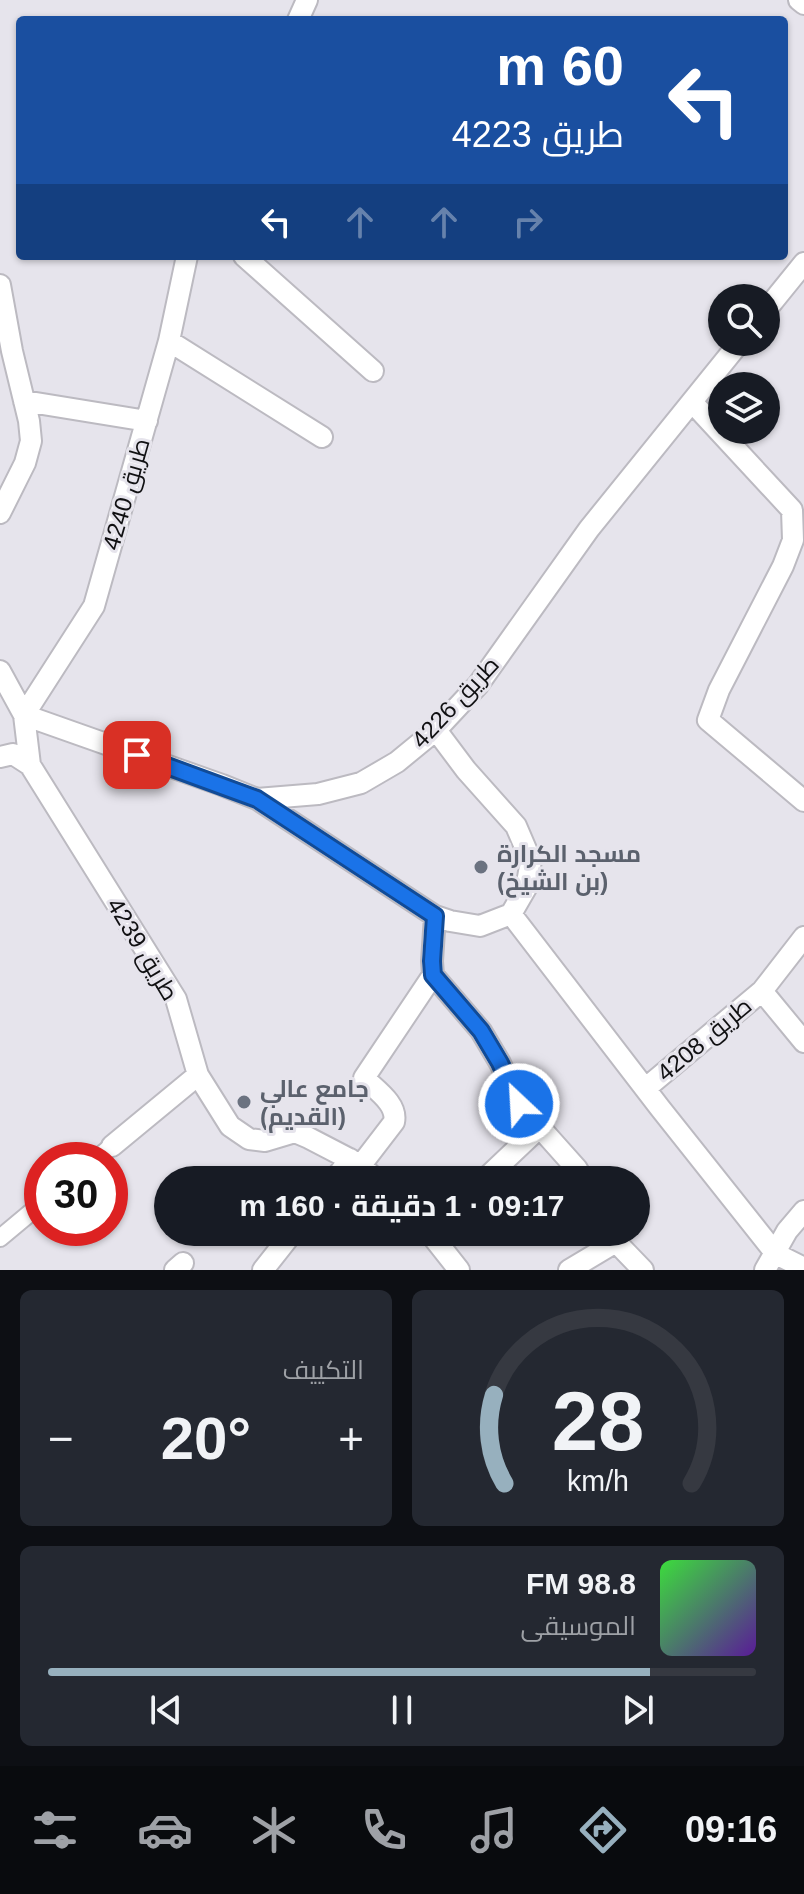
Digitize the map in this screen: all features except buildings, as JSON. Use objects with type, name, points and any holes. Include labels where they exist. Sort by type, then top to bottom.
[{"type":"street","name":"طريق 4240","points":[[24,715],[94,606],[169,341],[186,260]]},
{"type":"street","points":[[248,260],[373,371]]},
{"type":"street","points":[[780,295],[801,273]]},
{"type":"street","points":[[0,285],[9,376],[24,401],[31,441],[25,463],[0,513]]},
{"type":"street","points":[[169,341],[322,437]]},
{"type":"street","name":"طريق 4226","points":[[24,715],[257,799],[318,794],[361,783],[397,762],[436,730],[478,685],[589,529],[729,356]]},
{"type":"street","points":[[24,401],[147,421]]},
{"type":"street","points":[[692,402],[792,510],[793,540],[783,566],[719,690],[708,720],[804,801]]},
{"type":"street","name":"طريق 4239","points":[[0,671],[24,715],[30,765],[176,999],[198,1075],[230,1126],[249,1139],[265,1141],[295,1132],[360,1166]]},
{"type":"street","points":[[257,799],[435,916],[480,926],[511,914],[526,888],[531,861],[516,826],[466,770],[436,730]]},
{"type":"street","points":[[0,757],[13,754],[30,765]]},
{"type":"street","points":[[511,914],[646,1088],[770,1262],[804,1268]]},
{"type":"street","points":[[435,916],[433,975],[481,1031],[519,1104],[574,1166]]},
{"type":"street","points":[[804,937],[762,991],[804,1042]]},
{"type":"street","points":[[351,1166],[396,1117],[391,1105],[364,1078],[433,975]]},
{"type":"street","name":"طريق 4208","points":[[646,1088],[762,991]]},
{"type":"street","points":[[117,1142],[198,1075]]},
{"type":"street","points":[[499,1166],[540,1127]]},
{"type":"street","points":[[770,1262],[787,1231],[804,1211]]},
{"type":"street","points":[[0,1238],[24,1218]]},
{"type":"street","points":[[263,1270],[282,1246]]},
{"type":"street","points":[[440,1246],[459,1270]]},
{"type":"street","points":[[569,1270],[602,1246]]},
{"type":"street","points":[[622,1246],[643,1270]]},
{"type":"place","name":"مسجد الكرارة (بن الشيخ)","points":[[481,867]]},
{"type":"place","name":"جامع عالي (القديم)","points":[[244,1102]]},
{"type":"route","points":[[137,755],[257,799],[435,916],[433,975],[481,1031],[519,1104]]}]
